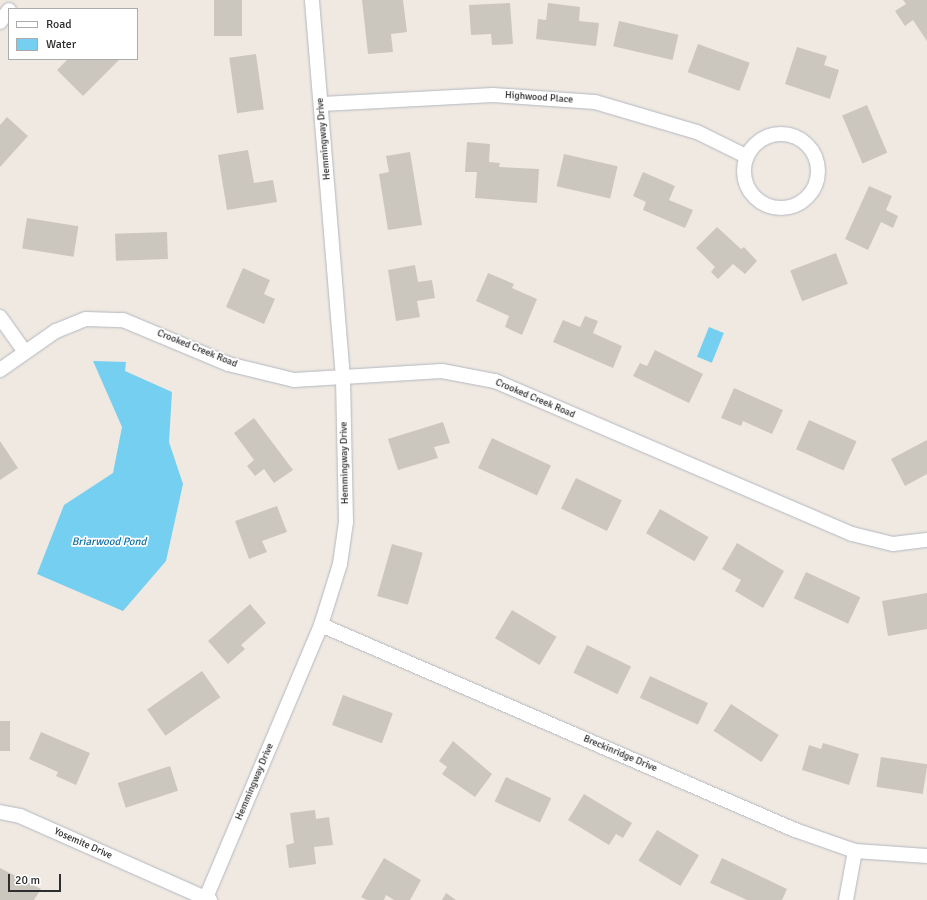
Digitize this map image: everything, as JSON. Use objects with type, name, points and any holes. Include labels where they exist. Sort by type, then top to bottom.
[{"type":"street","name":"Hemmingway Drive","points":[[207,900],[321,625],[340,564],[346,522],[343,378],[322,104],[312,0]]},
{"type":"street","points":[[0,22],[8,10]]},
{"type":"street","name":"Highwood Place","points":[[322,104],[493,95],[596,102],[697,132],[746,156]]},
{"type":"street","points":[[781,134],[795,137],[810,148],[815,157],[818,166],[815,186],[807,197],[795,206],[775,208],[766,205],[751,194],[746,185],[743,166],[746,156],[751,148],[766,136],[781,134]]},
{"type":"street","points":[[0,317],[25,352]]},
{"type":"street","name":"Crooked Creek Road","points":[[0,370],[56,331],[86,319],[123,320],[228,364],[294,380],[442,371],[495,381],[852,534],[893,544],[927,540]]},
{"type":"street","name":"Breckinridge Drive","points":[[321,625],[795,830],[855,851],[927,856]]},
{"type":"street","name":"Yosemite Drive","points":[[0,812],[20,816],[207,900]]},
{"type":"street","points":[[846,900],[855,851]]},
{"type":"water","points":[[709,327],[724,333],[712,363],[697,357]]},
{"type":"water","name":"Briarwood Pond","points":[[93,361],[126,362],[125,371],[172,392],[169,442],[183,484],[166,561],[123,611],[37,574],[64,505],[113,473],[122,427]]},
{"type":"building","points":[[214,0],[242,0],[242,36],[214,36]]},
{"type":"building","points":[[362,0],[403,0],[407,32],[391,34],[393,52],[368,54]]},
{"type":"building","points":[[903,0],[927,0],[927,41],[913,20],[905,26],[895,11],[906,4]]},
{"type":"building","points":[[510,3],[513,44],[492,45],[491,34],[471,35],[469,5]]},
{"type":"building","points":[[548,3],[580,7],[579,21],[599,23],[596,46],[536,39],[538,19],[546,20]]},
{"type":"building","points":[[619,21],[678,35],[673,60],[613,46]]},
{"type":"building","points":[[698,44],[750,63],[739,91],[688,72]]},
{"type":"building","points":[[797,47],[827,56],[824,65],[839,70],[830,99],[785,84]]},
{"type":"building","points":[[256,54],[264,109],[237,113],[229,58]]},
{"type":"building","points":[[67,60],[119,60],[83,96],[57,70]]},
{"type":"building","points":[[867,105],[887,153],[862,163],[842,116]]},
{"type":"building","points":[[7,117],[28,136],[0,167],[0,125]]},
{"type":"building","points":[[467,142],[490,144],[489,162],[500,163],[499,167],[539,169],[537,203],[475,198],[477,172],[465,172]]},
{"type":"building","points":[[248,150],[254,183],[273,180],[277,202],[227,210],[218,155]]},
{"type":"building","points":[[410,152],[422,225],[388,230],[379,174],[389,172],[386,156]]},
{"type":"building","points":[[564,154],[618,166],[610,199],[557,186]]},
{"type":"building","points":[[643,172],[675,186],[669,200],[693,210],[685,228],[643,210],[646,202],[633,196]]},
{"type":"building","points":[[869,186],[892,196],[886,210],[898,216],[893,228],[881,222],[868,250],[845,239]]},
{"type":"building","points":[[27,218],[78,226],[74,257],[22,249]]},
{"type":"building","points":[[717,227],[741,249],[744,247],[757,261],[745,274],[733,264],[718,279],[711,272],[715,267],[696,248]]},
{"type":"building","points":[[167,232],[168,259],[116,261],[115,234]]},
{"type":"building","points":[[836,253],[848,284],[802,301],[790,271]]},
{"type":"building","points":[[415,265],[418,282],[432,280],[435,298],[417,301],[420,317],[396,321],[388,270]]},
{"type":"building","points":[[243,268],[270,280],[264,294],[275,299],[264,324],[226,307]]},
{"type":"building","points":[[488,273],[514,284],[512,288],[537,299],[522,335],[505,327],[509,316],[476,301]]},
{"type":"building","points":[[585,316],[598,321],[593,333],[622,346],[613,368],[553,342],[563,320],[580,327]]},
{"type":"building","points":[[655,350],[703,374],[689,403],[633,376],[640,363],[647,366]]},
{"type":"building","points":[[734,388],[783,410],[772,434],[743,421],[741,426],[721,418]]},
{"type":"building","points":[[254,418],[293,470],[274,483],[264,469],[255,476],[247,466],[254,460],[234,433]]},
{"type":"building","points":[[809,420],[857,441],[843,470],[796,449]]},
{"type":"building","points":[[443,422],[450,443],[434,447],[438,458],[398,470],[388,439]]},
{"type":"building","points":[[492,438],[551,465],[537,495],[478,468]]},
{"type":"building","points":[[927,440],[927,474],[905,486],[891,459]]},
{"type":"building","points":[[0,441],[18,468],[0,480]]},
{"type":"building","points":[[576,478],[622,500],[607,531],[561,509]]},
{"type":"building","points":[[277,506],[287,532],[262,541],[267,552],[249,559],[235,521]]},
{"type":"building","points":[[660,509],[708,537],[694,561],[646,533]]},
{"type":"building","points":[[737,543],[784,571],[763,608],[735,591],[741,580],[722,569]]},
{"type":"building","points":[[392,544],[423,553],[408,605],[377,596]]},
{"type":"building","points":[[806,572],[860,597],[848,624],[794,598]]},
{"type":"building","points":[[927,593],[927,629],[888,636],[882,601]]},
{"type":"building","points":[[250,604],[266,623],[241,645],[245,649],[228,664],[208,641]]},
{"type":"building","points":[[512,610],[557,637],[540,665],[495,638]]},
{"type":"building","points":[[587,645],[631,666],[617,694],[573,673]]},
{"type":"building","points":[[202,671],[220,697],[165,736],[147,709]]},
{"type":"building","points":[[650,676],[708,703],[698,725],[640,698]]},
{"type":"building","points":[[343,695],[393,713],[382,743],[332,725]]},
{"type":"building","points":[[731,704],[779,735],[761,762],[714,731]]},
{"type":"building","points":[[0,721],[10,721],[10,751],[0,751]]},
{"type":"building","points":[[41,732],[90,753],[76,785],[56,776],[58,772],[29,759]]},
{"type":"building","points":[[453,741],[492,774],[475,797],[442,774],[447,767],[439,761]]},
{"type":"building","points":[[823,743],[859,754],[849,785],[802,770],[809,745],[821,749]]},
{"type":"building","points":[[881,757],[927,764],[923,794],[876,787]]},
{"type":"building","points":[[170,766],[178,791],[126,808],[118,783]]},
{"type":"building","points":[[506,777],[551,798],[540,823],[495,801]]},
{"type":"building","points":[[584,794],[632,823],[623,838],[616,834],[609,845],[568,820]]},
{"type":"building","points":[[315,810],[316,819],[329,817],[333,845],[314,847],[316,864],[289,868],[286,845],[294,843],[290,813]]},
{"type":"building","points":[[657,830],[699,855],[680,886],[638,861]]},
{"type":"building","points":[[384,858],[421,880],[410,900],[394,900],[386,895],[384,900],[367,900],[361,897]]},
{"type":"building","points":[[722,858],[787,889],[782,900],[747,900],[710,883]]},
{"type":"building","points":[[0,868],[41,889],[34,900],[0,900]]},
{"type":"building","points":[[446,893],[456,900],[442,900]]}]
